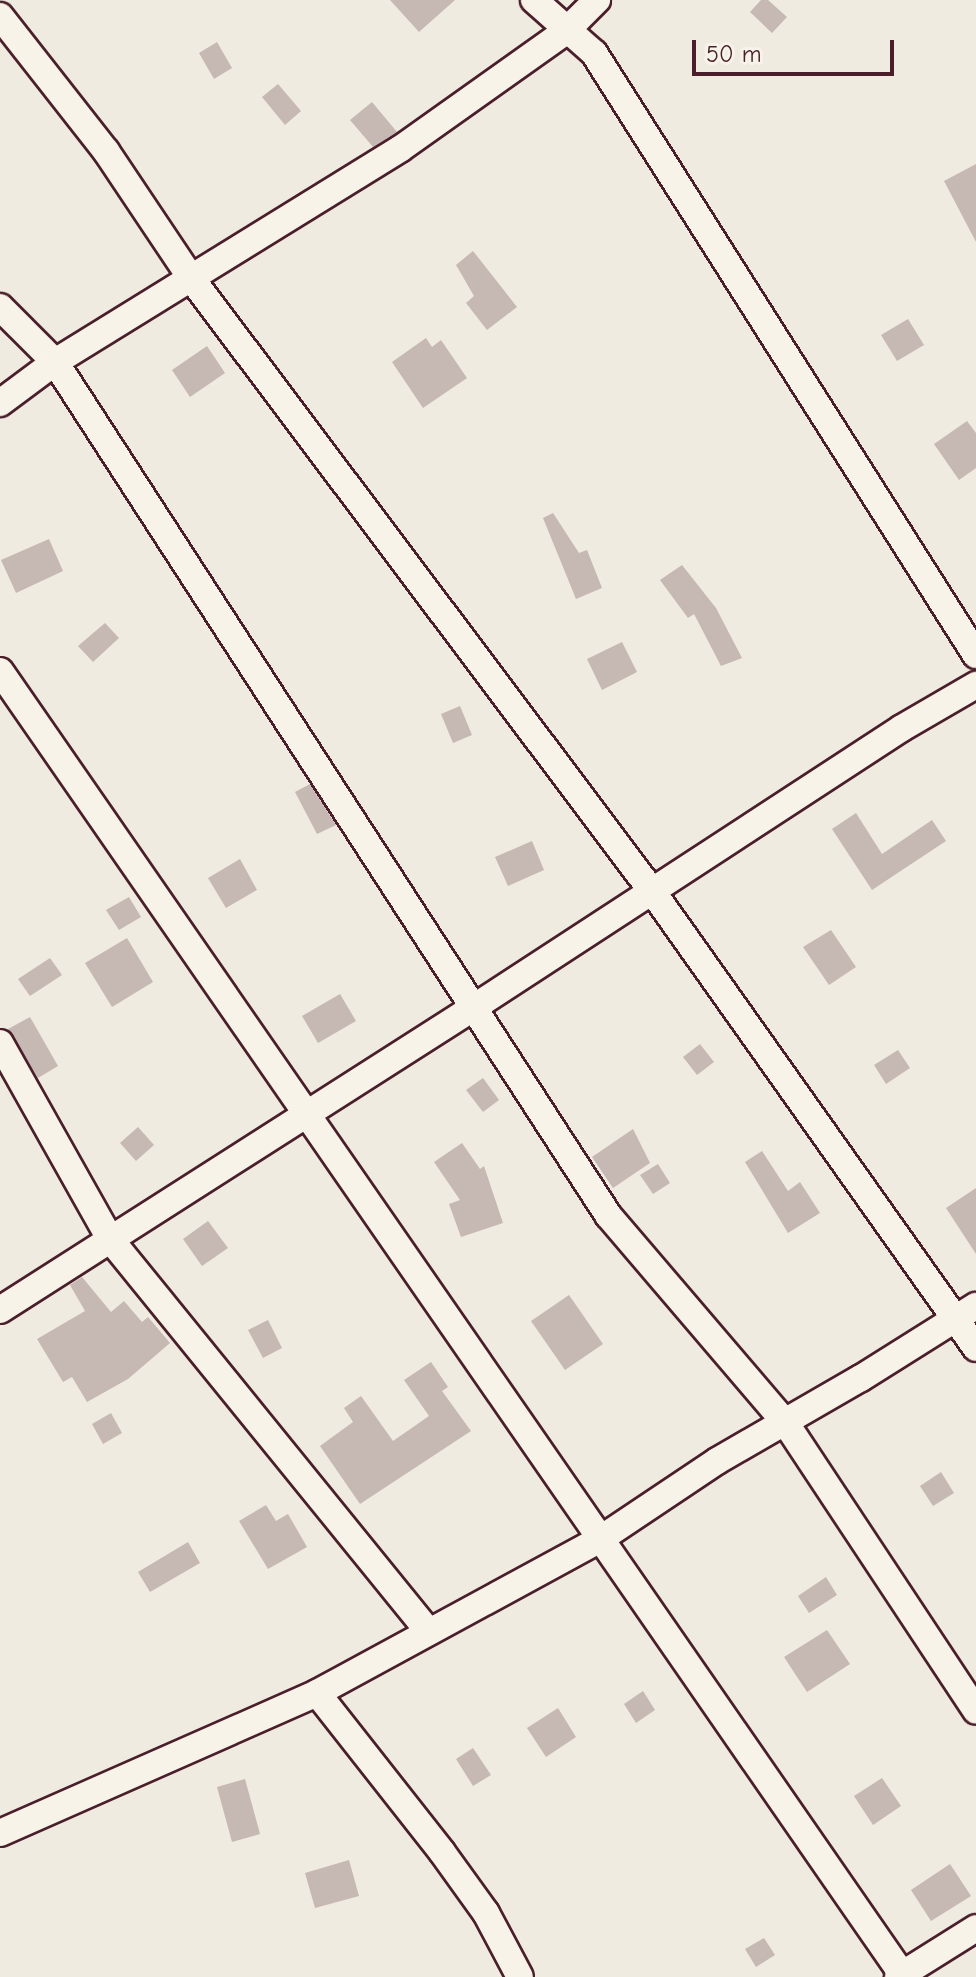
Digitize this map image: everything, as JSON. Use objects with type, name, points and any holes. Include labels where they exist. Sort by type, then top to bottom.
[{"type":"street","points":[[534,0],[594,53],[976,655]]},
{"type":"street","points":[[0,403],[55,362],[400,149],[566,31],[597,0]]},
{"type":"street","points":[[0,16],[106,151],[191,278],[966,1312],[976,1348]]},
{"type":"street","points":[[0,307],[55,362],[608,1215],[785,1422],[976,1711]]},
{"type":"street","points":[[0,671],[83,795],[308,1112],[901,1976],[976,1928]]},
{"type":"street","points":[[0,1310],[473,1008],[902,728],[976,685]]},
{"type":"street","points":[[0,1043],[110,1239],[429,1632]]},
{"type":"street","points":[[0,1833],[317,1693],[602,1538],[717,1461],[966,1312]]},
{"type":"street","points":[[317,1693],[451,1864],[486,1913],[520,1977]]},
{"type":"building","points":[[390,0],[455,0],[419,32]]},
{"type":"building","points":[[761,0],[768,0],[787,17],[772,33],[750,12]]},
{"type":"building","points":[[217,42],[232,68],[214,79],[199,53]]},
{"type":"building","points":[[278,84],[301,111],[285,125],[262,97]]},
{"type":"building","points":[[372,102],[397,132],[373,147],[350,120]]},
{"type":"building","points":[[976,164],[976,242],[944,181]]},
{"type":"building","points":[[473,251],[517,307],[487,330],[466,303],[474,296],[456,265]]},
{"type":"building","points":[[908,319],[924,345],[897,361],[881,335]]},
{"type":"building","points":[[426,338],[432,347],[441,340],[467,378],[423,408],[392,362]]},
{"type":"building","points":[[207,346],[225,373],[190,397],[172,370]]},
{"type":"building","points":[[967,421],[976,433],[976,468],[959,480],[934,444]]},
{"type":"building","points":[[553,513],[579,553],[587,550],[602,588],[576,599],[543,518]]},
{"type":"building","points":[[49,539],[63,571],[16,593],[1,560]]},
{"type":"building","points":[[682,565],[716,608],[742,658],[721,666],[694,614],[688,618],[660,580]]},
{"type":"building","points":[[105,623],[119,638],[93,662],[78,646]]},
{"type":"building","points":[[622,642],[637,672],[602,690],[587,659]]},
{"type":"building","points":[[460,706],[472,735],[453,743],[441,714]]},
{"type":"building","points":[[310,784],[336,825],[317,834],[295,792]]},
{"type":"building","points":[[856,813],[882,854],[932,820],[946,841],[872,890],[832,829]]},
{"type":"building","points":[[532,841],[544,870],[508,886],[495,857]]},
{"type":"building","points":[[240,859],[257,890],[226,908],[208,878]]},
{"type":"building","points":[[129,897],[141,917],[119,930],[106,910]]},
{"type":"building","points":[[831,930],[856,967],[829,985],[803,947]]},
{"type":"building","points":[[127,938],[153,982],[112,1007],[85,963]]},
{"type":"building","points":[[50,958],[62,975],[30,996],[18,979]]},
{"type":"building","points":[[340,994],[356,1021],[318,1043],[302,1016]]},
{"type":"building","points":[[30,1017],[58,1066],[38,1078],[8,1029]]},
{"type":"building","points":[[700,1044],[714,1062],[697,1075],[683,1057]]},
{"type":"building","points":[[898,1050],[910,1068],[886,1084],[874,1065]]},
{"type":"building","points":[[483,1078],[499,1100],[483,1112],[466,1090]]},
{"type":"building","points":[[138,1127],[154,1145],[136,1161],[120,1143]]},
{"type":"building","points":[[633,1129],[650,1163],[613,1188],[592,1157]]},
{"type":"building","points":[[462,1143],[480,1169],[484,1166],[503,1223],[461,1237],[449,1204],[460,1200],[434,1162]]},
{"type":"building","points":[[762,1151],[788,1191],[800,1182],[820,1213],[788,1233],[745,1162]]},
{"type":"building","points":[[658,1164],[670,1183],[653,1194],[640,1175]]},
{"type":"building","points":[[976,1188],[976,1254],[946,1208]]},
{"type":"building","points":[[208,1221],[228,1248],[202,1266],[183,1239]]},
{"type":"building","points":[[82,1277],[111,1312],[124,1301],[142,1322],[148,1317],[170,1343],[128,1379],[87,1402],[72,1377],[63,1382],[37,1339],[85,1311],[70,1285]]},
{"type":"building","points":[[569,1295],[603,1344],[565,1370],[531,1321]]},
{"type":"building","points":[[268,1320],[282,1348],[263,1358],[248,1330]]},
{"type":"building","points":[[431,1362],[448,1387],[442,1391],[471,1431],[360,1504],[320,1446],[353,1422],[344,1408],[361,1396],[393,1441],[429,1416],[404,1380]]},
{"type":"building","points":[[111,1413],[122,1433],[103,1444],[92,1424]]},
{"type":"building","points":[[941,1472],[954,1493],[933,1506],[920,1486]]},
{"type":"building","points":[[266,1505],[276,1521],[288,1514],[307,1547],[268,1569],[239,1521]]},
{"type":"building","points":[[188,1542],[200,1563],[150,1592],[138,1572]]},
{"type":"building","points":[[826,1577],[837,1595],[809,1613],[798,1596]]},
{"type":"building","points":[[827,1630],[850,1664],[807,1692],[784,1657]]},
{"type":"building","points":[[643,1691],[655,1710],[636,1723],[624,1704]]},
{"type":"building","points":[[558,1708],[576,1737],[546,1757],[527,1728]]},
{"type":"building","points":[[473,1748],[491,1775],[473,1786],[456,1759]]},
{"type":"building","points":[[882,1778],[901,1806],[873,1825],[854,1796]]},
{"type":"building","points":[[245,1779],[260,1834],[232,1842],[217,1787]]},
{"type":"building","points":[[349,1860],[359,1896],[315,1908],[305,1873]]},
{"type":"building","points":[[950,1864],[971,1896],[931,1921],[911,1890]]},
{"type":"building","points":[[764,1938],[775,1955],[756,1967],[745,1949]]}]
